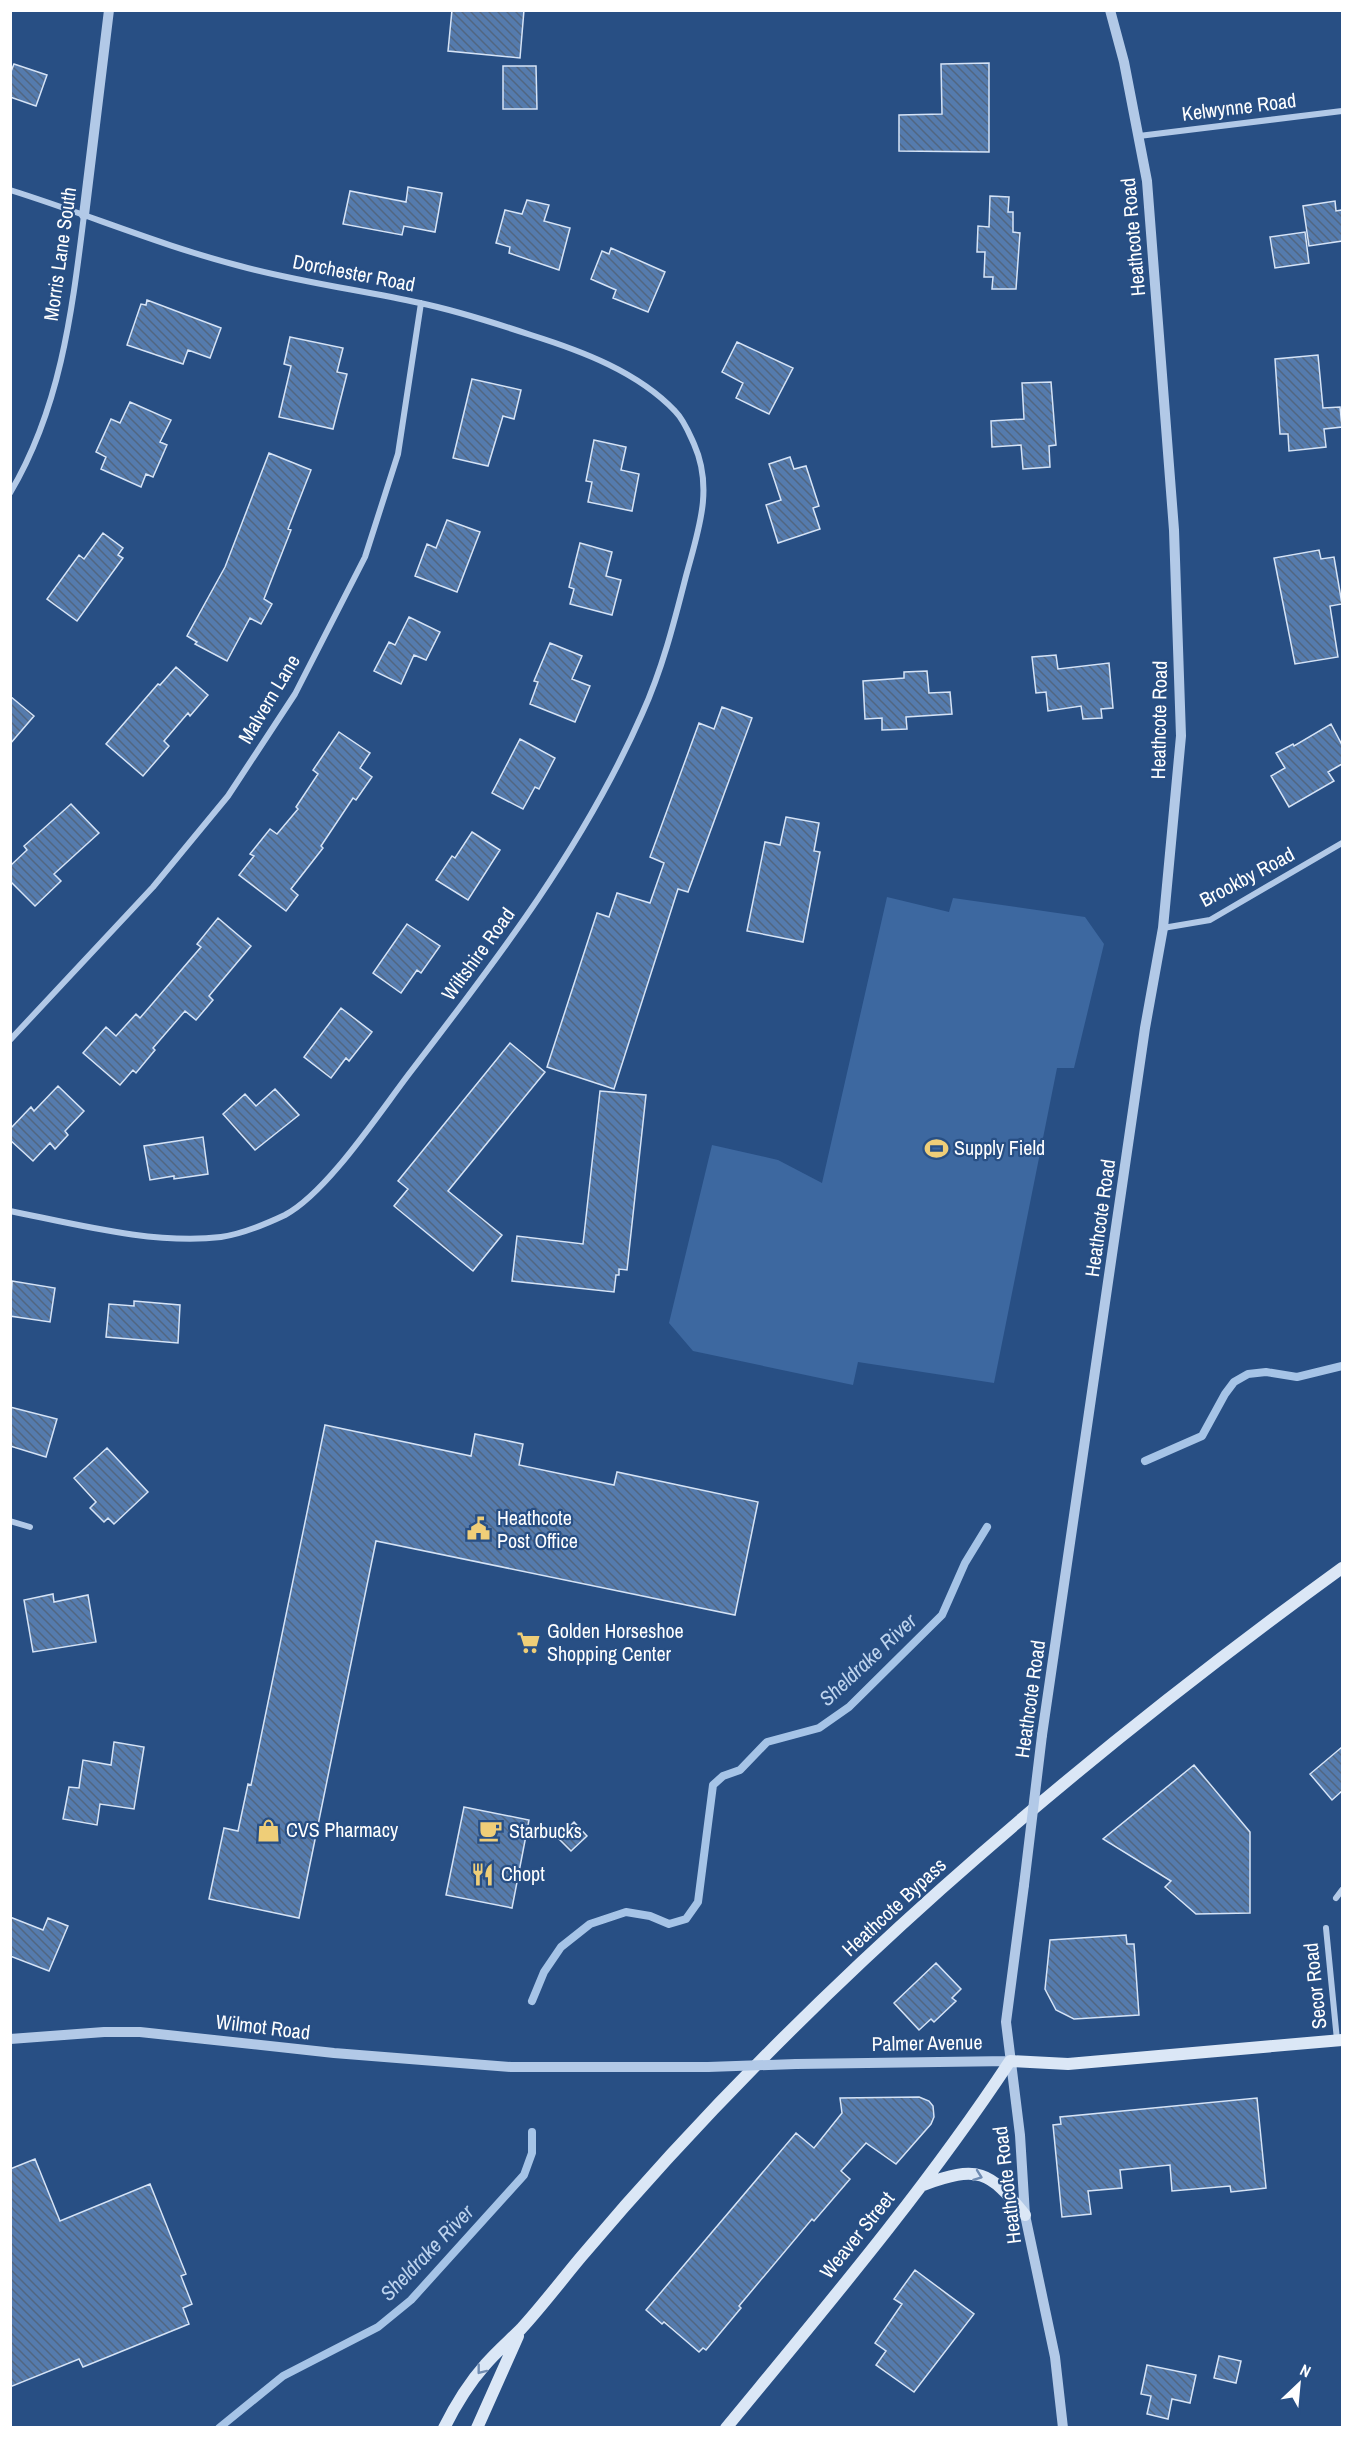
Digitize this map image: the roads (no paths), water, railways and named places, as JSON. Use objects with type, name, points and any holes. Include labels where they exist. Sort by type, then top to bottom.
[{"type":"main road","name":"Heathcote Bypass","points":[[444,2427],[483,2366],[522,2328],[647,2181],[790,2031],[929,1898],[1168,1698],[1342,1568]]},
{"type":"main road","name":"Palmer Avenue","points":[[1010,2061],[1068,2064],[1340,2040]]},
{"type":"main road","name":"Weaver Street","points":[[726,2427],[922,2185],[975,2115],[1010,2061]]},
{"type":"main road","points":[[922,2185],[953,2174],[972,2172],[1000,2185],[1025,2215]]},
{"type":"main road","name":"Heathcote Bypass","points":[[477,2427],[522,2328]]},
{"type":"street","name":"Morris Lane South","points":[[10,493],[24,470],[64,355],[109,10]]},
{"type":"street","name":"Heathcote Road","points":[[1063,2427],[1055,2357],[1025,2215],[1020,2135],[1006,2022],[1042,1735],[1145,1028],[1163,928],[1181,736],[1174,530],[1147,182],[1124,62],[1110,10]]},
{"type":"street","name":"Kelwynne Road","points":[[1139,136],[1342,111]]},
{"type":"street","name":"Dorchester Road","points":[[10,190],[234,265],[305,282],[421,303],[570,347],[622,372],[655,394],[679,414]]},
{"type":"street","name":"Malvern Lane","points":[[10,1040],[153,887],[228,796],[295,694],[365,557],[398,454],[421,303]]},
{"type":"street","name":"Wiltshire Road","points":[[10,1211],[95,1228],[175,1238],[223,1237],[260,1226],[290,1212],[306,1199],[339,1164],[483,977],[552,880],[594,812],[643,713],[664,659],[699,526],[705,491],[702,462],[679,414]]},
{"type":"street","name":"Brookby Road","points":[[1163,928],[1210,920],[1342,843]]},
{"type":"street","points":[[10,1521],[30,1527]]},
{"type":"street","points":[[1336,1898],[1342,1890]]},
{"type":"street","name":"Secor Road","points":[[1326,1928],[1340,2040]]},
{"type":"street","name":"Wilmot Road","points":[[10,2040],[104,2032],[140,2032],[334,2054],[511,2067]]},
{"type":"street","name":"Palmer Avenue","points":[[511,2067],[708,2067],[1010,2061]]},
{"type":"waterway","name":"Sheldrake River","points":[[1145,1461],[1202,1436],[1225,1394],[1234,1382],[1248,1374],[1266,1372],[1297,1377],[1342,1366]]},
{"type":"waterway","name":"Sheldrake River","points":[[532,2001],[544,1972],[561,1947],[590,1924],[626,1912],[650,1916],[669,1924],[686,1919],[698,1902],[713,1785],[723,1776],[740,1770],[767,1742],[819,1728],[849,1707],[942,1615],[965,1563],[987,1527]]},
{"type":"waterway","name":"Sheldrake River","points":[[219,2428],[283,2376],[378,2327],[411,2300],[524,2175],[532,2153],[532,2132]]},
{"type":"place","name":"Supply Field","points":[[936,1148]]},
{"type":"place","name":"Heathcote Post Office","points":[[479,1529]]},
{"type":"place","name":"Golden Horseshoe Shopping Center","points":[[529,1643]]},
{"type":"place","name":"CVS Pharmacy","points":[[268,1830]]},
{"type":"place","name":"Starbucks","points":[[491,1831]]},
{"type":"place","name":"Chopt","points":[[483,1874]]}]
